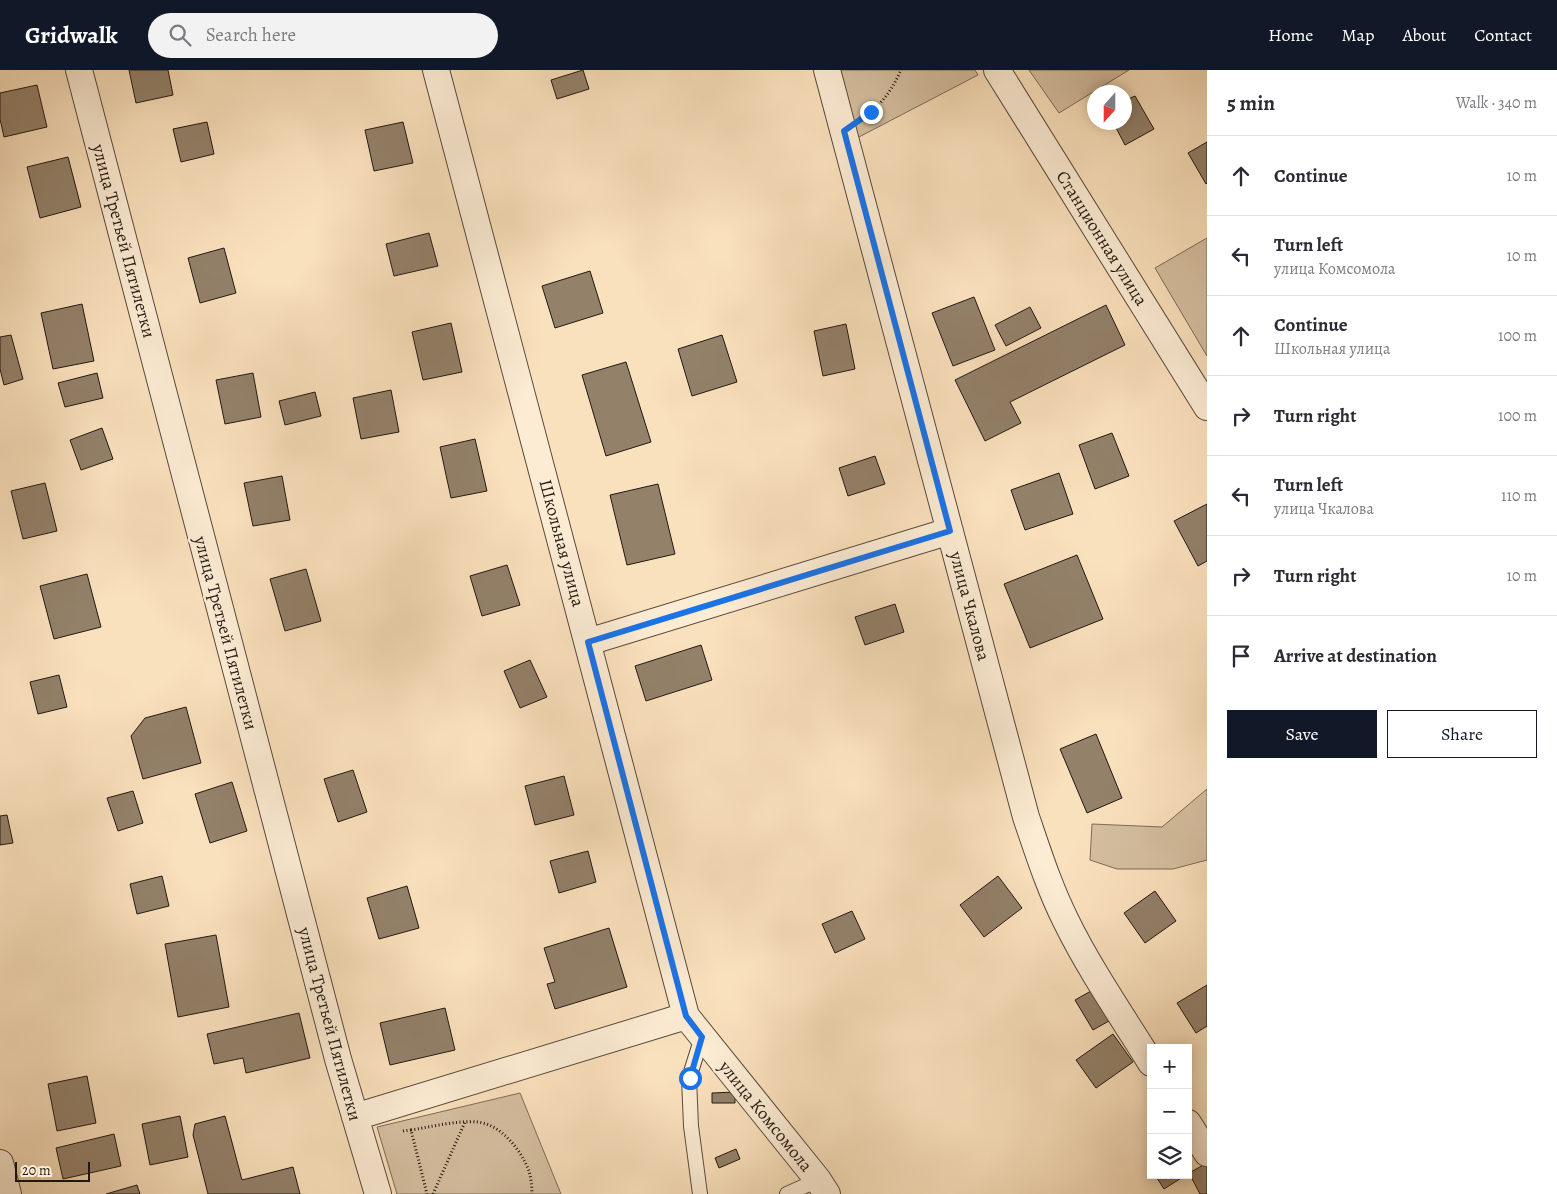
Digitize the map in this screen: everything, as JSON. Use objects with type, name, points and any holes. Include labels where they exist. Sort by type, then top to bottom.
[{"type":"street","name":"улица Третьей Пятилетки","points":[[79,70],[338,1059],[378,1194]]},
{"type":"street","name":"Школьная улица","points":[[436,70],[686,1016]]},
{"type":"street","name":"улица Чкалова","points":[[827,70],[1026,817],[1045,873],[1066,921],[1096,976],[1147,1057]]},
{"type":"street","name":"Станционная улица","points":[[997,70],[1207,407]]},
{"type":"street","points":[[588,642],[950,531]]},
{"type":"street","points":[[358,1127],[686,1016]]},
{"type":"street","name":"улица Комсомола","points":[[686,1016],[822,1187]]},
{"type":"street","points":[[1192,1129],[1207,1153]]},
{"type":"street","points":[[0,1163],[8,1194]]},
{"type":"lane","points":[[700,1194],[691,1126],[690,1078],[702,1037]]},
{"type":"lane","points":[[787,1194],[822,1187]]},
{"type":"path","points":[[844,131],[871,112],[892,89],[901,70]]},
{"type":"path","points":[[358,1127],[411,1130],[465,1122],[478,1122],[488,1125],[502,1133],[524,1159],[529,1172],[532,1194]]},
{"type":"path","points":[[432,1194],[465,1122]]},
{"type":"path","points":[[411,1130],[426,1194]]},
{"type":"shaded area","points":[[837,70],[975,70],[978,75],[857,138]]},
{"type":"shaded area","points":[[1029,70],[1129,70],[1105,85],[1087,85],[1087,96],[1059,113]]},
{"type":"shaded area","points":[[1207,238],[1207,356],[1155,268]]},
{"type":"shaded area","points":[[1207,789],[1207,860],[1173,869],[1117,869],[1090,860],[1092,824],[1162,827]]},
{"type":"shaded area","points":[[520,1093],[561,1194],[397,1194],[377,1127]]},
{"type":"building","points":[[129,70],[168,70],[173,95],[136,103]]},
{"type":"building","points":[[583,70],[589,89],[557,99],[551,80]]},
{"type":"building","points":[[37,85],[47,127],[4,137],[0,119],[0,93]]},
{"type":"building","points":[[1135,96],[1154,129],[1125,145],[1117,130],[1132,130],[1132,97]]},
{"type":"building","points":[[207,122],[214,154],[181,162],[173,129]]},
{"type":"building","points":[[403,122],[413,163],[374,171],[365,130]]},
{"type":"building","points":[[1207,142],[1207,183],[1206,184],[1188,153]]},
{"type":"building","points":[[68,157],[81,207],[40,218],[27,167]]},
{"type":"building","points":[[429,233],[438,266],[394,276],[386,244]]},
{"type":"building","points":[[224,248],[236,293],[200,303],[188,258]]},
{"type":"building","points":[[590,271],[603,313],[555,328],[542,286]]},
{"type":"building","points":[[974,297],[995,350],[953,366],[932,313]]},
{"type":"building","points":[[82,304],[94,361],[53,369],[41,313]]},
{"type":"building","points":[[1106,305],[1125,345],[1010,402],[1021,423],[985,441],[955,380]]},
{"type":"building","points":[[1030,307],[1041,328],[1006,346],[995,325]]},
{"type":"building","points":[[451,323],[462,372],[423,380],[412,332]]},
{"type":"building","points":[[846,324],[855,369],[823,376],[814,331]]},
{"type":"building","points":[[11,335],[23,379],[4,385],[0,369],[0,337]]},
{"type":"building","points":[[722,335],[737,382],[692,396],[678,349]]},
{"type":"building","points":[[626,362],[651,442],[606,456],[582,375]]},
{"type":"building","points":[[97,373],[103,398],[65,407],[58,383]]},
{"type":"building","points":[[253,373],[261,417],[225,424],[216,380]]},
{"type":"building","points":[[391,390],[399,432],[361,439],[353,398]]},
{"type":"building","points":[[315,392],[321,416],[285,425],[279,401]]},
{"type":"building","points":[[102,428],[113,459],[81,470],[70,440]]},
{"type":"building","points":[[1112,433],[1129,476],[1095,489],[1079,445]]},
{"type":"building","points":[[475,439],[487,491],[451,498],[440,447]]},
{"type":"building","points":[[875,456],[885,484],[848,496],[839,468]]},
{"type":"building","points":[[1059,473],[1073,514],[1025,530],[1011,490]]},
{"type":"building","points":[[282,476],[290,520],[253,526],[244,483]]},
{"type":"building","points":[[45,483],[57,531],[23,539],[11,491]]},
{"type":"building","points":[[658,484],[675,554],[627,565],[610,495]]},
{"type":"building","points":[[1207,504],[1207,561],[1198,566],[1174,521]]},
{"type":"building","points":[[1077,555],[1103,619],[1030,648],[1004,584]]},
{"type":"building","points":[[507,565],[520,605],[482,616],[470,576]]},
{"type":"building","points":[[306,569],[321,621],[285,631],[270,579]]},
{"type":"building","points":[[87,574],[101,627],[54,639],[40,586]]},
{"type":"building","points":[[895,604],[904,632],[865,645],[855,617]]},
{"type":"building","points":[[701,645],[712,680],[646,701],[635,666]]},
{"type":"building","points":[[530,660],[547,697],[520,708],[504,671]]},
{"type":"building","points":[[59,675],[67,707],[38,714],[30,682]]},
{"type":"building","points":[[186,707],[201,763],[143,779],[131,736],[145,718]]},
{"type":"building","points":[[1096,734],[1122,798],[1087,813],[1060,749]]},
{"type":"building","points":[[353,770],[367,812],[338,822],[324,779]]},
{"type":"building","points":[[564,776],[574,815],[535,825],[525,786]]},
{"type":"building","points":[[232,782],[247,831],[210,843],[195,794]]},
{"type":"building","points":[[133,791],[143,823],[118,831],[107,798]]},
{"type":"building","points":[[7,815],[13,843],[0,845],[0,816]]},
{"type":"building","points":[[588,851],[596,882],[559,893],[550,861]]},
{"type":"building","points":[[162,876],[169,906],[137,914],[130,884]]},
{"type":"building","points":[[998,876],[1022,908],[984,937],[960,905]]},
{"type":"building","points":[[407,886],[419,928],[379,939],[367,898]]},
{"type":"building","points":[[1155,891],[1176,921],[1145,943],[1124,913]]},
{"type":"building","points":[[852,911],[865,939],[835,953],[822,924]]},
{"type":"building","points":[[609,928],[627,987],[555,1009],[547,984],[555,982],[544,948]]},
{"type":"building","points":[[216,935],[229,1007],[178,1017],[165,944]]},
{"type":"building","points":[[1207,985],[1207,1026],[1196,1033],[1177,1003]]},
{"type":"building","points":[[1098,987],[1116,1017],[1093,1030],[1075,1000]]},
{"type":"building","points":[[445,1008],[455,1050],[390,1065],[380,1023]]},
{"type":"building","points":[[299,1013],[310,1058],[246,1073],[243,1058],[214,1064],[207,1034]]},
{"type":"building","points":[[1113,1034],[1133,1062],[1096,1088],[1076,1060]]},
{"type":"building","points":[[87,1076],[96,1123],[57,1131],[48,1084]]},
{"type":"building","points":[[735,1092],[735,1103],[712,1103],[712,1093]]},
{"type":"building","points":[[180,1116],[188,1157],[150,1165],[142,1124]]},
{"type":"building","points":[[225,1116],[242,1180],[293,1167],[300,1194],[208,1194],[193,1135],[195,1124]]},
{"type":"building","points":[[114,1134],[121,1166],[63,1179],[56,1148]]},
{"type":"building","points":[[736,1149],[740,1159],[719,1168],[715,1158]]},
{"type":"building","points":[[1207,1163],[1207,1194],[1200,1194],[1192,1179],[1192,1171]]},
{"type":"building","points":[[1158,1179],[1180,1179],[1164,1189]]},
{"type":"building","points":[[137,1185],[140,1194],[106,1194]]},
{"type":"route","points":[[690,1078],[702,1037],[686,1016],[588,642],[950,531],[844,131],[871,112]]}]
